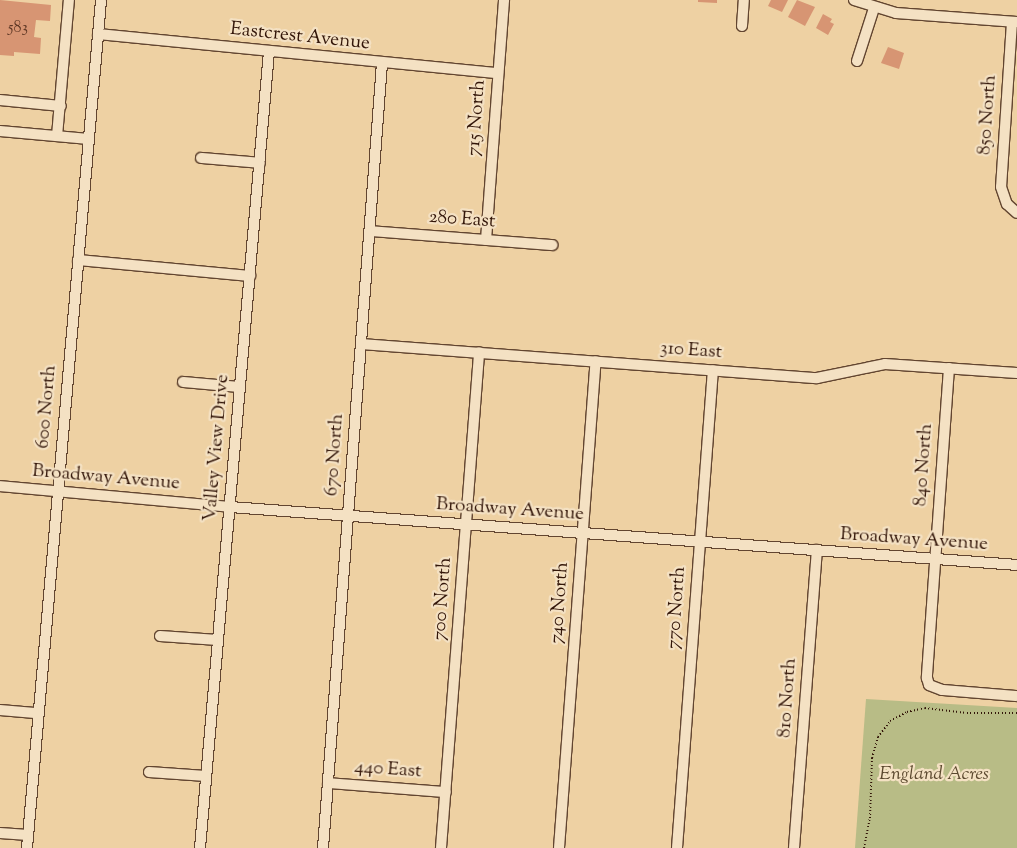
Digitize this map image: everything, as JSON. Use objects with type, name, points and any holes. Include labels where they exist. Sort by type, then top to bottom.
[{"type":"street","points":[[57,136],[69,0]]},
{"type":"street","name":"600 North","points":[[27,848],[101,0]]},
{"type":"street","name":"715 North","points":[[486,240],[504,0]]},
{"type":"street","points":[[742,26],[744,0]]},
{"type":"street","points":[[854,0],[874,8],[896,13],[1015,22]]},
{"type":"street","points":[[858,61],[874,8]]},
{"type":"street","name":"850 North","points":[[1014,211],[1001,187],[1015,22]]},
{"type":"street","name":"Eastcrest Avenue","points":[[98,34],[382,64],[498,73]]},
{"type":"street","name":"Valley View Drive","points":[[200,848],[269,52]]},
{"type":"street","name":"670 North","points":[[323,848],[382,64]]},
{"type":"street","points":[[0,100],[61,106]]},
{"type":"street","points":[[0,131],[89,138]]},
{"type":"street","points":[[201,158],[260,163]]},
{"type":"street","name":"280 East","points":[[370,231],[552,244]]},
{"type":"street","points":[[78,260],[250,276]]},
{"type":"street","name":"310 East","points":[[361,344],[822,378],[877,364],[1017,373]]},
{"type":"street","name":"700 North","points":[[441,848],[479,352]]},
{"type":"street","name":"740 North","points":[[559,848],[596,361]]},
{"type":"street","name":"840 North","points":[[949,368],[927,671],[929,685],[942,690],[1017,696]]},
{"type":"street","name":"770 North","points":[[676,848],[713,370]]},
{"type":"street","points":[[183,382],[240,387]]},
{"type":"street","name":"Broadway Avenue","points":[[0,486],[230,507],[1017,565]]},
{"type":"street","name":"810 North","points":[[794,848],[817,550]]},
{"type":"street","points":[[160,636],[218,640]]},
{"type":"street","points":[[0,710],[38,713]]},
{"type":"street","points":[[149,772],[206,776]]},
{"type":"street","name":"440 East","points":[[328,783],[446,792]]},
{"type":"street","points":[[0,833],[28,835]]},
{"type":"path","points":[[864,848],[870,818],[872,758],[878,737],[890,721],[907,712],[925,708],[967,713],[1017,713]]},
{"type":"green space","name":"England Acres","points":[[866,699],[1017,708],[1017,848],[855,848]]},
{"type":"building","points":[[0,0],[51,5],[50,21],[36,20],[34,37],[41,38],[40,54],[14,52],[14,56],[0,55]]},
{"type":"building","points":[[698,0],[717,0],[717,3],[698,2]]},
{"type":"building","points":[[771,0],[788,0],[782,12],[768,6]]},
{"type":"building","points":[[797,0],[815,7],[805,26],[788,17]]},
{"type":"building","points":[[823,14],[832,19],[830,22],[834,24],[828,35],[816,28]]},
{"type":"building","points":[[888,47],[904,53],[899,69],[881,63]]}]
